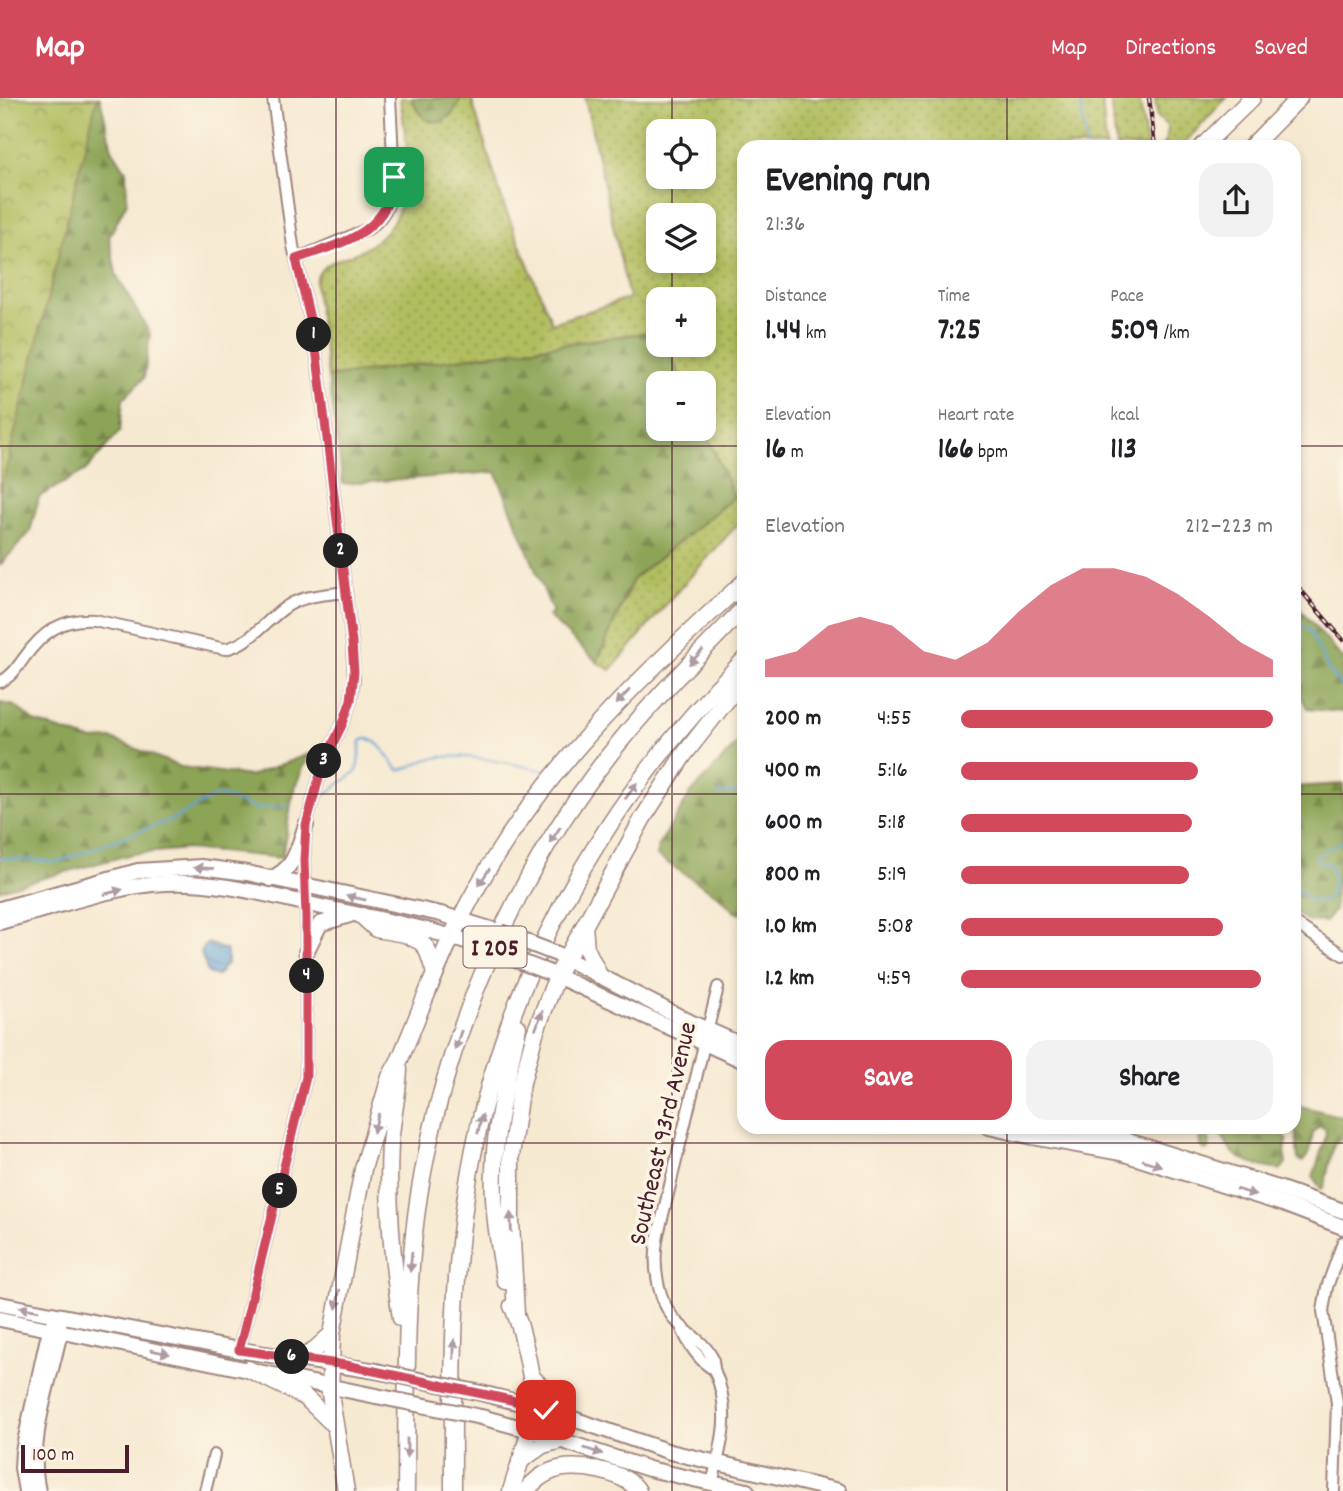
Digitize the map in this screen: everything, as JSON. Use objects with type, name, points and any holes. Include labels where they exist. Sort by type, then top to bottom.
[{"type":"highway","points":[[1209,140],[1252,98]]},
{"type":"highway","points":[[1258,140],[1300,98]]},
{"type":"highway","points":[[346,1491],[329,1385],[332,1334],[363,1169],[390,1076],[400,1059],[460,919],[510,836],[597,724],[663,657],[737,588]]},
{"type":"highway","name":"I 205","points":[[406,1491],[407,1356],[413,1248],[429,1145],[454,1049],[486,965],[547,846],[601,766],[656,699],[737,615]]},
{"type":"highway","name":"I 205","points":[[453,1491],[455,1301],[466,1194],[485,1102],[499,1056],[529,973],[558,912],[612,818],[684,724],[737,667]]},
{"type":"highway","points":[[512,1491],[533,1406],[516,1314],[510,1187],[514,1130],[525,1066],[561,956],[583,926],[673,771],[737,687]]},
{"type":"highway","points":[[358,915],[376,929],[405,934],[421,942],[428,949],[435,973]]},
{"type":"highway","points":[[583,926],[586,948],[599,975]]},
{"type":"highway","points":[[516,1314],[509,1302],[499,1245],[493,1173],[497,1127],[529,973]]},
{"type":"highway","points":[[400,1059],[390,1144],[390,1191],[393,1270],[407,1356]]},
{"type":"highway","points":[[297,1358],[311,1353],[332,1334]]},
{"type":"highway","points":[[248,1369],[306,1397],[334,1425]]},
{"type":"highway","points":[[528,1373],[570,1418]]},
{"type":"highway","points":[[520,1461],[543,1445],[561,1440]]},
{"type":"highway","points":[[526,1491],[545,1474],[567,1467],[618,1476],[634,1484],[639,1491]]},
{"type":"main road","points":[[270,879],[290,866],[306,825]]},
{"type":"main road","points":[[0,909],[138,871],[177,867],[221,869],[478,924],[561,956],[599,975],[737,1057]]},
{"type":"main road","points":[[0,922],[128,888],[167,883],[221,886],[472,943],[706,1037],[737,1044]]},
{"type":"main road","points":[[17,918],[20,911],[71,896],[83,886]]},
{"type":"main road","points":[[306,952],[320,924],[358,915]]},
{"type":"main road","points":[[1020,1134],[1112,1150],[1283,1204],[1343,1227]]},
{"type":"main road","points":[[1093,1134],[1125,1140],[1343,1211]]},
{"type":"main road","points":[[0,1304],[239,1350],[376,1371],[481,1393],[533,1406],[670,1452],[839,1491]]},
{"type":"main road","points":[[38,1491],[34,1468],[36,1447],[58,1314]]},
{"type":"main road","points":[[0,1319],[481,1418],[529,1430],[649,1469],[747,1491]]},
{"type":"main road","points":[[26,1491],[22,1468],[23,1451],[55,1330]]},
{"type":"street","points":[[239,1350],[306,1077],[306,825],[324,759],[346,715],[352,692],[354,658],[315,340],[296,259],[273,98]]},
{"type":"street","points":[[296,259],[358,234],[375,224],[386,209],[394,177],[390,98]]},
{"type":"street","points":[[0,682],[14,672],[43,634],[51,628],[73,621],[94,620],[225,649],[243,643],[295,601],[346,592]]},
{"type":"street","points":[[1301,927],[1343,955]]},
{"type":"street","name":"Southeast 93rd Avenue","points":[[712,1483],[724,1430],[725,1410],[721,1387],[713,1369],[705,1364],[686,1340],[660,1289],[656,1246],[718,987]]},
{"type":"street","points":[[1334,1491],[1337,1403],[1323,1311],[1327,1287],[1343,1242]]},
{"type":"street","points":[[205,1491],[214,1455]]},
{"type":"green space","points":[[0,98],[100,98],[112,149],[126,171],[127,202],[109,237],[116,274],[150,334],[144,378],[123,399],[120,431],[86,470],[39,497],[30,532],[0,565]]},
{"type":"green space","points":[[0,98],[97,98],[0,493]]},
{"type":"green space","points":[[400,98],[412,98],[416,108],[453,113],[461,98],[471,98],[503,203],[552,323],[629,298],[585,98],[1102,98],[1105,140],[737,140],[737,525],[611,670],[597,662],[633,579],[734,497],[710,441],[716,441],[716,371],[678,371],[671,357],[716,357],[716,287],[646,287],[646,333],[328,377],[315,284],[317,276],[327,265],[364,249],[387,230],[398,212],[405,192],[407,165]]},
{"type":"green space","points":[[412,98],[461,98],[453,113],[441,122],[426,120]]},
{"type":"green space","points":[[1111,98],[1139,98],[1146,140],[1115,140]]},
{"type":"green space","points":[[1155,98],[1226,98],[1187,140],[1165,140],[1168,127],[1157,116]]},
{"type":"green space","points":[[646,333],[646,357],[671,357],[678,371],[646,371],[646,441],[710,441],[734,497],[633,579],[597,662],[548,616],[553,613],[496,472],[343,484],[328,377]]},
{"type":"green space","points":[[1301,610],[1343,659],[1343,712],[1308,709],[1301,697]]},
{"type":"green space","points":[[0,703],[15,706],[35,722],[91,740],[112,739],[181,767],[250,776],[309,754],[293,792],[282,858],[187,849],[132,854],[0,890]]},
{"type":"green space","points":[[737,744],[737,913],[720,897],[657,856],[658,846],[691,793]]},
{"type":"green space","points":[[1343,784],[1343,863],[1339,867],[1334,911],[1325,922],[1308,921],[1301,916],[1301,787]]},
{"type":"green space","points":[[1301,1106],[1343,1117],[1343,1138],[1334,1144],[1324,1187],[1321,1189],[1313,1177],[1326,1129],[1319,1126],[1313,1132],[1307,1156],[1302,1162],[1298,1159],[1296,1134],[1301,1134]]},
{"type":"green space","points":[[1199,1134],[1207,1134],[1210,1148],[1206,1151],[1200,1145]]},
{"type":"green space","points":[[1220,1134],[1284,1134],[1287,1142],[1284,1151],[1286,1164],[1280,1170],[1245,1161],[1233,1153]]},
{"type":"water","points":[[208,943],[227,951],[227,964],[217,976],[208,973],[201,953]]},
{"type":"waterway","points":[[1080,98],[1086,140]]},
{"type":"waterway","points":[[1301,624],[1309,630],[1330,672],[1343,688]]},
{"type":"waterway","points":[[326,794],[357,771],[361,741],[367,738],[381,748],[399,770],[429,759],[458,757],[548,771]]},
{"type":"waterway","points":[[718,794],[737,793]]},
{"type":"waterway","points":[[0,858],[57,862],[173,819],[218,795],[258,809],[290,805]]},
{"type":"waterway","points":[[1301,892],[1307,899],[1324,902],[1332,889],[1333,876],[1330,865],[1318,862],[1316,856],[1343,841]]},
{"type":"railway","points":[[1149,98],[1154,140]]},
{"type":"railway","points":[[1301,590],[1343,640]]},
{"type":"route","points":[[394,177],[390,201],[375,224],[347,239],[296,259],[315,340],[354,658],[354,678],[346,715],[323,764],[306,825],[306,1077],[291,1147],[239,1350],[346,1365],[546,1410]]}]
